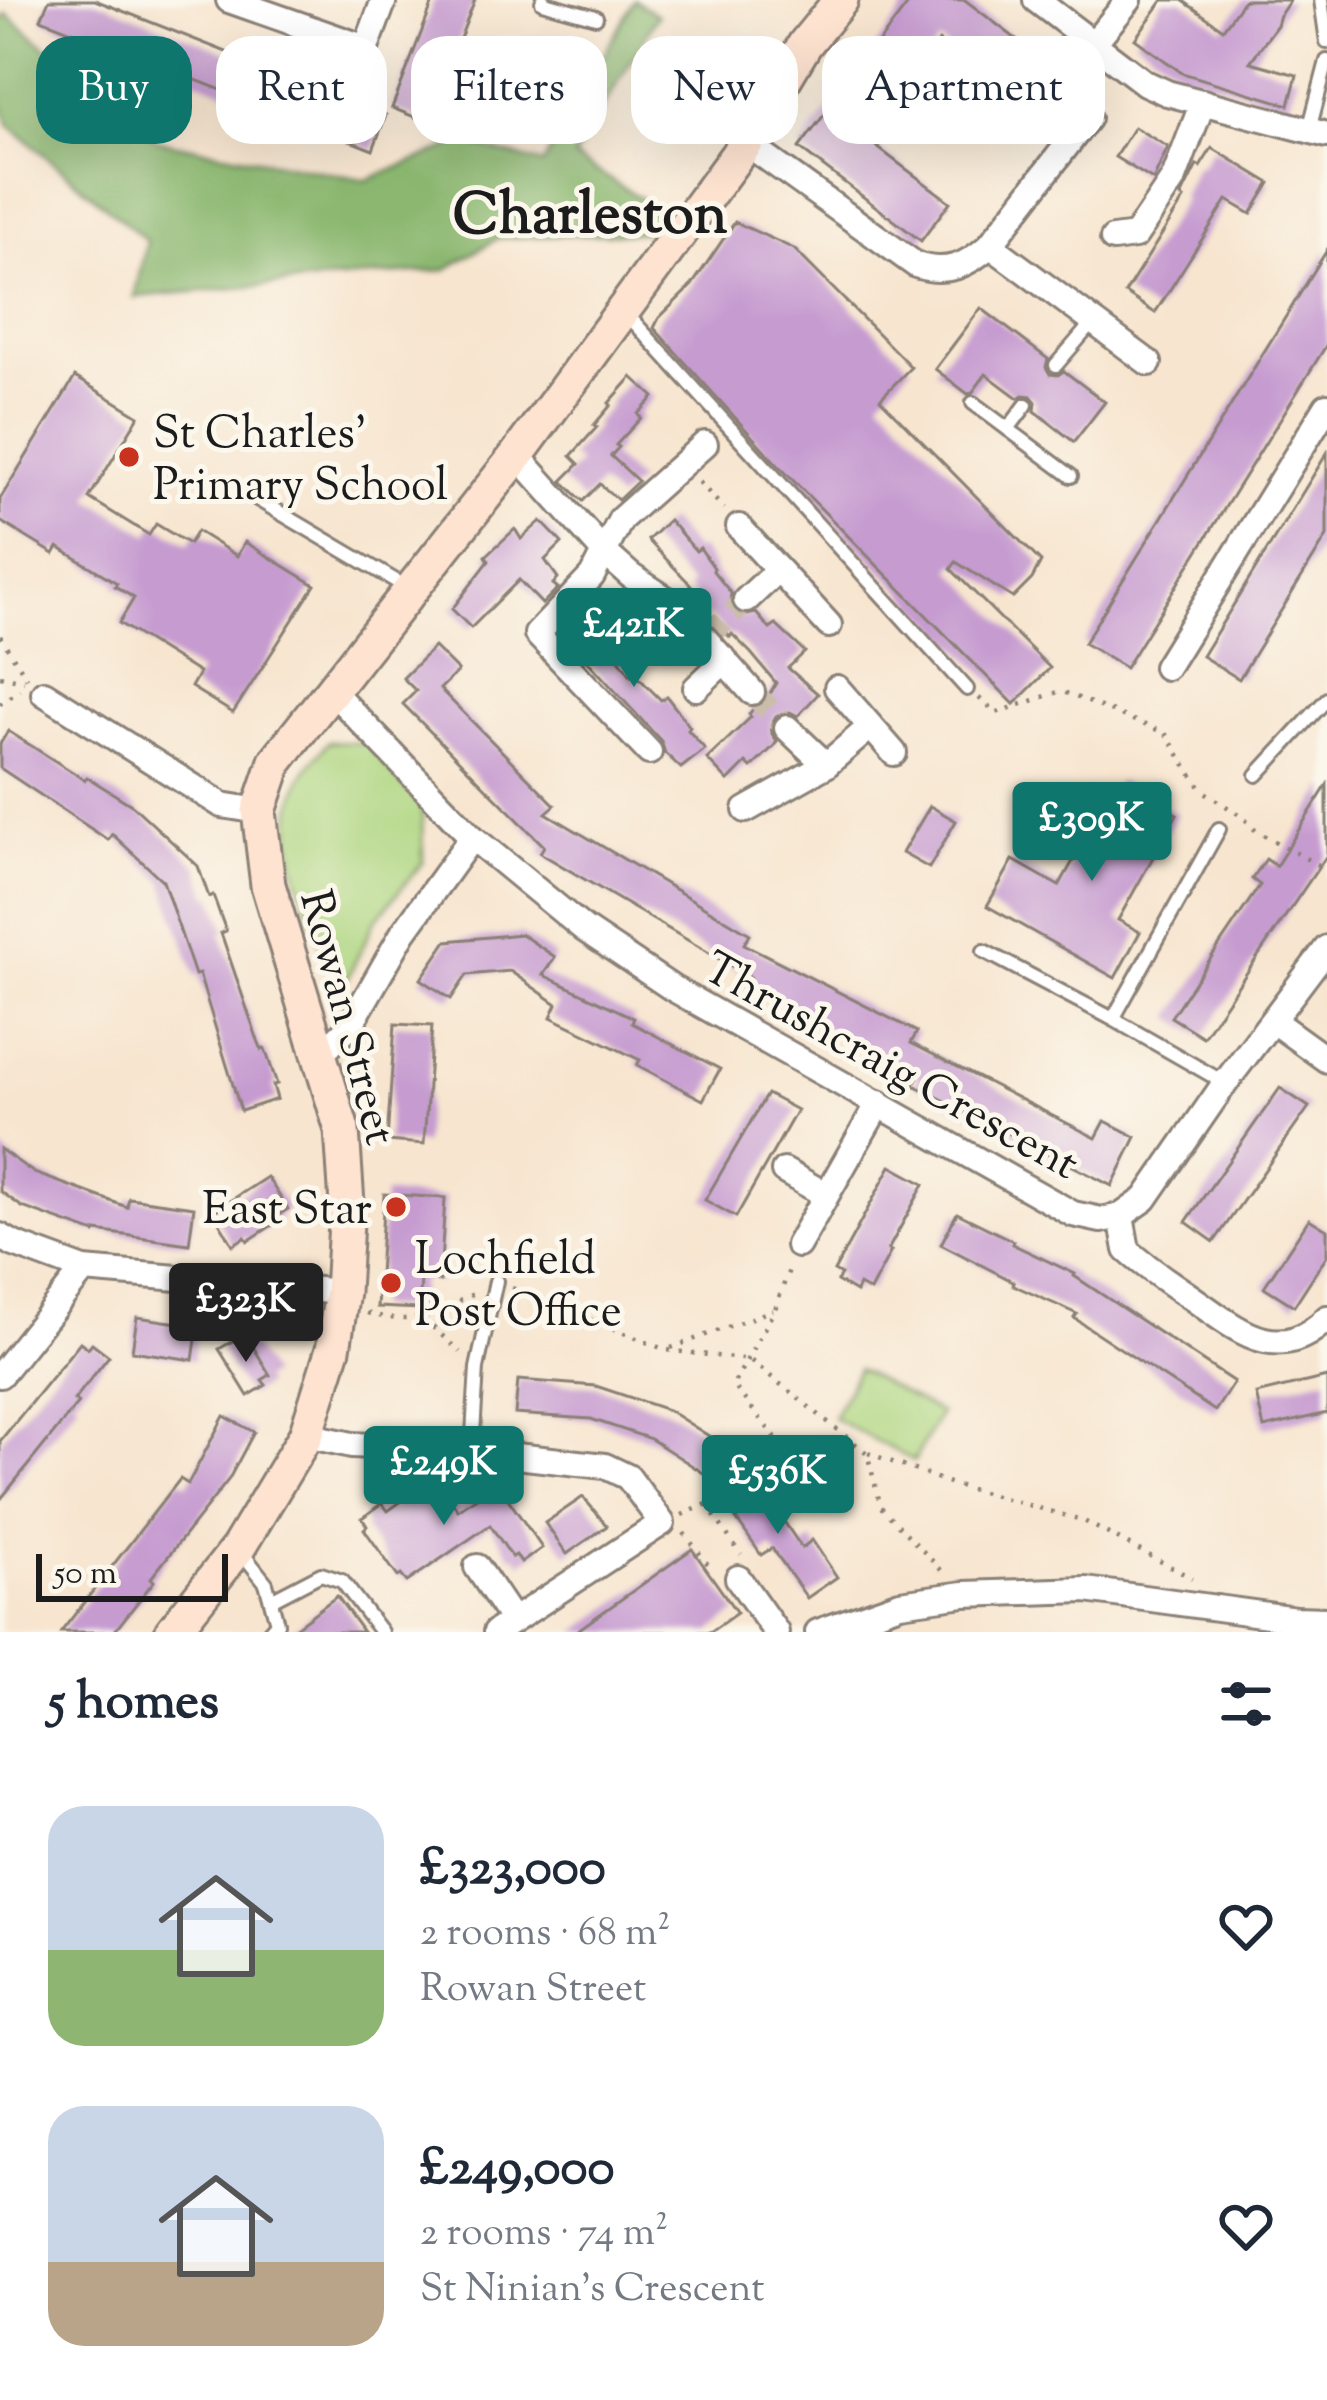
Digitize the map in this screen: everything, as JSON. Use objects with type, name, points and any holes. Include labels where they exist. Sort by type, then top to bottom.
[{"type":"street","points":[[229,0],[366,47],[384,0]]},
{"type":"street","name":"Rowan Street","points":[[798,56],[841,0]]},
{"type":"street","points":[[1036,0],[1083,36]]},
{"type":"street","points":[[1100,36],[1129,0]]},
{"type":"street","points":[[1105,53],[1167,93],[1318,132]]},
{"type":"street","points":[[1113,239],[1135,236],[1174,178],[1203,101]]},
{"type":"street","name":"Rowan Street","points":[[172,1632],[238,1548],[306,1435],[333,1349],[341,1298],[347,1204],[342,1130],[268,885],[259,811],[276,761],[518,455],[745,144]]},
{"type":"street","points":[[747,144],[916,266],[932,271],[954,269],[990,245],[1068,144]]},
{"type":"street","points":[[990,245],[1149,364]]},
{"type":"street","points":[[1166,667],[1327,406]]},
{"type":"street","points":[[649,752],[537,634],[592,576],[621,519],[705,444]]},
{"type":"street","points":[[518,455],[605,553],[674,604],[752,692]]},
{"type":"street","points":[[739,527],[830,625]]},
{"type":"street","points":[[746,600],[777,571]]},
{"type":"street","points":[[696,688],[725,660]]},
{"type":"street","points":[[837,688],[894,753]]},
{"type":"street","name":"Thrushcraig Crescent","points":[[331,690],[472,837],[584,929],[660,981],[1073,1214],[1101,1220],[1121,1216],[1126,1250],[1237,1331],[1268,1342],[1284,1341],[1312,1331],[1327,1318]]},
{"type":"street","points":[[44,693],[222,805],[259,811]]},
{"type":"street","points":[[787,728],[826,765]]},
{"type":"street","points":[[746,810],[826,765],[870,728]]},
{"type":"street","points":[[319,1056],[350,1026],[403,934],[472,837]]},
{"type":"street","points":[[1121,1216],[1154,1188],[1225,1083],[1327,948]]},
{"type":"street","points":[[1273,1021],[1327,1060]]},
{"type":"street","points":[[798,1245],[879,1103]]},
{"type":"street","points":[[784,1171],[826,1195]]},
{"type":"street","points":[[0,1236],[84,1270],[341,1298]]},
{"type":"street","points":[[0,1375],[84,1270]]},
{"type":"street","points":[[306,1435],[352,1445],[472,1451],[605,1466],[628,1477],[668,1521],[504,1626],[477,1567]]},
{"type":"street","points":[[738,1577],[776,1632]]},
{"type":"street","points":[[818,1632],[899,1603],[964,1594],[1086,1590],[1327,1620]]},
{"type":"lane","points":[[543,0],[596,17]]},
{"type":"lane","points":[[1321,0],[1327,42]]},
{"type":"lane","points":[[1318,132],[1327,62]]},
{"type":"lane","points":[[624,310],[967,689]]},
{"type":"lane","points":[[1056,365],[1093,322]]},
{"type":"lane","points":[[973,404],[1071,476]]},
{"type":"lane","points":[[1008,429],[1026,405]]},
{"type":"lane","points":[[257,499],[410,590]]},
{"type":"lane","points":[[1257,775],[1327,699]]},
{"type":"lane","points":[[1112,1019],[1219,830]]},
{"type":"lane","points":[[984,951],[1225,1083]]},
{"type":"lane","points":[[472,1451],[477,1368],[496,1281]]},
{"type":"lane","points":[[238,1548],[266,1583],[277,1623],[269,1632]]},
{"type":"lane","points":[[271,1600],[321,1574],[341,1581],[381,1632]]},
{"type":"path","points":[[683,464],[739,527]]},
{"type":"path","points":[[0,636],[30,682],[0,676]]},
{"type":"path","points":[[967,689],[996,713],[1061,691],[1165,733],[1202,790],[1256,831],[1327,870]]},
{"type":"path","points":[[707,1504],[745,1561],[738,1577],[718,1579],[668,1521],[707,1504],[782,1446],[734,1385],[776,1309],[798,1245]]},
{"type":"path","points":[[341,1298],[387,1318],[424,1319],[496,1281],[666,1350],[750,1360],[867,1453],[952,1484],[1082,1520],[1189,1575],[1230,1609]]},
{"type":"path","points":[[666,1350],[776,1309]]},
{"type":"path","points":[[424,1319],[477,1368]]},
{"type":"path","points":[[867,1453],[880,1507],[964,1594]]},
{"type":"green space","points":[[634,0],[658,15],[646,36],[631,36],[631,61],[607,101],[607,49]]},
{"type":"green space","points":[[7,14],[36,39],[36,144],[177,144],[367,180],[458,144],[543,164],[554,144],[582,144],[574,157],[664,213],[651,232],[498,238],[445,270],[134,297],[147,241],[8,124],[0,100],[0,21]]},
{"type":"green space","points":[[328,742],[366,743],[422,807],[423,862],[374,922],[340,994],[302,892],[291,839],[299,783]]},
{"type":"green space","points":[[858,1369],[940,1413],[914,1461],[833,1418]]},
{"type":"building","points":[[49,0],[95,0],[186,36],[84,36],[41,19]]},
{"type":"building","points":[[434,0],[475,0],[461,36],[420,36]]},
{"type":"building","points":[[911,0],[965,0],[1012,36],[884,36]]},
{"type":"building","points":[[1163,0],[1182,0],[1223,29],[1244,0],[1290,0],[1250,62],[1297,75],[1289,105],[1182,73],[1135,39]]},
{"type":"building","points":[[192,38],[216,48],[216,88],[192,79]]},
{"type":"building","points":[[411,59],[411,116],[392,108]]},
{"type":"building","points":[[822,118],[822,144],[873,144],[950,202],[921,241],[799,148]]},
{"type":"building","points":[[1134,127],[1168,147],[1153,180],[1115,157]]},
{"type":"building","points":[[1212,148],[1270,183],[1251,214],[1227,200],[1155,313],[1125,293],[1184,199],[1197,165]]},
{"type":"building","points":[[735,222],[794,249],[911,367],[880,399],[1041,562],[1013,598],[956,562],[951,569],[1050,668],[1014,704],[776,463],[654,328],[692,285]]},
{"type":"building","points":[[1327,250],[1327,344],[1125,668],[1084,643]]},
{"type":"building","points":[[981,308],[1048,359],[1050,374],[1064,371],[1105,402],[1074,442],[1035,411],[1031,396],[1018,398],[986,374],[968,394],[935,369]]},
{"type":"building","points":[[75,377],[139,416],[89,498],[149,535],[156,524],[189,544],[197,531],[237,556],[245,542],[315,585],[233,713],[191,687],[199,673],[119,623],[134,598],[117,583],[58,547],[54,554],[0,521],[0,499]]},
{"type":"building","points":[[632,377],[654,397],[611,456],[638,481],[618,500],[600,484],[583,501],[562,481],[579,464],[571,456]]},
{"type":"building","points":[[1327,453],[1327,536],[1239,679],[1202,656]]},
{"type":"building","points":[[669,520],[696,551],[700,548],[731,593],[735,612],[742,616],[756,613],[770,629],[776,625],[805,652],[788,668],[818,694],[798,716],[790,712],[776,716],[771,725],[777,741],[774,746],[728,781],[707,759],[764,703],[776,683],[704,610],[688,589],[691,585],[648,540]]},
{"type":"building","points":[[541,521],[562,543],[545,560],[558,578],[553,584],[558,588],[542,604],[519,580],[471,628],[452,609],[489,561],[486,556],[515,529],[521,539]]},
{"type":"building","points":[[585,608],[607,634],[605,639],[631,676],[634,673],[661,700],[667,697],[705,749],[681,768],[561,632]]},
{"type":"building","points":[[434,647],[458,671],[440,689],[555,805],[546,813],[750,934],[744,944],[917,1032],[911,1043],[1096,1138],[1105,1121],[1136,1137],[1112,1186],[914,1085],[918,1076],[745,987],[750,977],[540,853],[544,846],[403,704],[416,691],[403,678]]},
{"type":"building","points":[[8,731],[133,806],[198,866],[226,931],[221,933],[277,1084],[273,1085],[277,1099],[241,1111],[199,974],[195,975],[163,881],[112,834],[108,840],[0,768],[0,744]]},
{"type":"building","points":[[1118,781],[1177,814],[1118,920],[1140,932],[1115,978],[987,906],[1013,860],[1059,886]]},
{"type":"building","points":[[1327,785],[1327,855],[1203,1037],[1171,1017],[1260,885],[1252,879],[1266,859],[1276,866]]},
{"type":"building","points":[[930,806],[956,821],[929,868],[902,853]]},
{"type":"building","points":[[521,934],[555,957],[543,975],[634,1018],[632,1023],[720,1069],[703,1100],[637,1065],[640,1060],[551,1017],[557,1004],[510,971],[467,975],[451,999],[421,979],[447,941]]},
{"type":"building","points":[[395,1024],[432,1026],[424,1144],[387,1141]]},
{"type":"building","points":[[1280,1088],[1309,1107],[1214,1242],[1186,1222]]},
{"type":"building","points":[[767,1094],[797,1110],[736,1217],[705,1200]]},
{"type":"building","points":[[0,1149],[34,1173],[127,1207],[129,1198],[194,1207],[189,1244],[95,1233],[22,1207],[0,1191]]},
{"type":"building","points":[[891,1166],[924,1184],[870,1291],[859,1285],[856,1292],[837,1281],[841,1275],[834,1271]]},
{"type":"building","points":[[267,1177],[288,1209],[248,1241],[245,1237],[233,1245],[213,1212]]},
{"type":"building","points":[[384,1194],[445,1198],[440,1281],[421,1279],[419,1309],[377,1307]]},
{"type":"building","points":[[957,1213],[1075,1274],[1234,1382],[1215,1411],[1074,1318],[1077,1314],[941,1244]]},
{"type":"building","points":[[1309,1219],[1327,1230],[1327,1255],[1294,1306],[1264,1287]]},
{"type":"building","points":[[137,1317],[198,1326],[193,1360],[132,1351]]},
{"type":"building","points":[[238,1338],[241,1343],[248,1338],[270,1375],[262,1380],[266,1385],[248,1396],[219,1349]]},
{"type":"building","points":[[80,1342],[88,1348],[92,1343],[109,1356],[74,1400],[78,1403],[0,1500],[0,1441]]},
{"type":"building","points":[[1327,1377],[1327,1413],[1264,1428],[1256,1394]]},
{"type":"building","points":[[518,1380],[596,1386],[668,1410],[723,1445],[705,1474],[651,1439],[591,1419],[515,1414]]},
{"type":"building","points":[[224,1416],[254,1432],[229,1479],[151,1578],[154,1581],[114,1632],[61,1632],[180,1479],[188,1484]]},
{"type":"building","points":[[753,1476],[802,1548],[812,1540],[837,1577],[807,1598],[772,1548],[761,1555],[722,1498]]},
{"type":"building","points":[[435,1477],[458,1510],[497,1483],[542,1548],[521,1563],[490,1525],[407,1582],[398,1577],[364,1529],[362,1518],[382,1503],[388,1511]]},
{"type":"building","points":[[583,1497],[607,1526],[567,1554],[545,1523]]},
{"type":"building","points":[[692,1549],[737,1613],[710,1632],[575,1632]]},
{"type":"building","points":[[337,1596],[363,1632],[289,1632]]},
{"type":"tunnel","points":[[706,638],[746,600]]},
{"type":"tunnel","points":[[752,692],[787,728]]},
{"type":"place","name":"St Charles' Primary School","points":[[129,457]]},
{"type":"place","name":"East Star","points":[[396,1207]]},
{"type":"place","name":"Lochfield Post Office","points":[[391,1283]]},
{"type":"district","name":"Charleston","points":[[590,212]]}]
